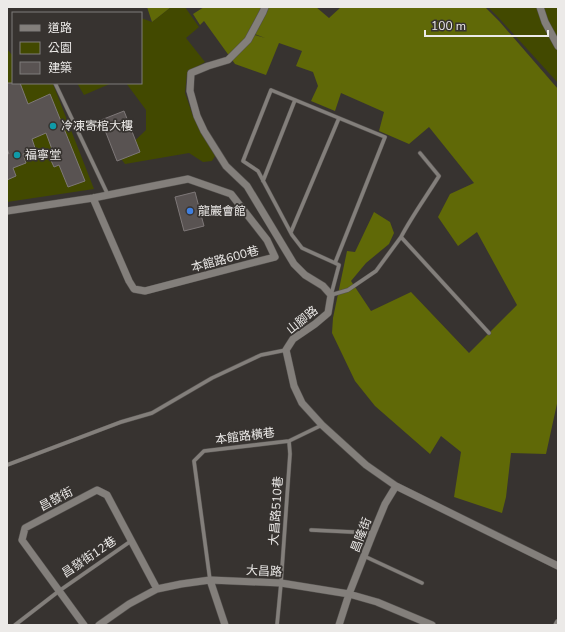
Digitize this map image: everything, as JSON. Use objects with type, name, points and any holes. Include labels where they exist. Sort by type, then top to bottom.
[{"type":"street","points":[[265,7],[248,40],[228,60],[191,73],[190,91],[197,116],[204,131],[226,166],[247,186],[294,264],[305,275],[323,286],[331,295]]},
{"type":"street","points":[[540,7],[544,22],[558,46]]},
{"type":"street","name":"本館路600巷","points":[[7,211],[93,198],[188,179],[231,194],[267,240],[275,257],[145,291],[134,289],[129,281],[93,198]]},
{"type":"street","name":"山腳路","points":[[331,295],[328,313],[293,339],[286,350],[294,386],[302,403],[322,425],[366,465],[396,486],[558,566]]},
{"type":"street","name":"昌隆街","points":[[339,625],[348,594],[373,533],[385,504],[396,486]]},
{"type":"street","name":"昌發街","points":[[84,625],[22,540],[25,528],[97,490],[108,495],[157,589]]},
{"type":"street","points":[[210,580],[225,625]]},
{"type":"street","name":"大昌路","points":[[99,625],[129,604],[157,589],[210,580],[281,583],[348,594],[377,602],[432,625]]},
{"type":"lane","points":[[55,84],[108,195]]},
{"type":"lane","points":[[331,295],[339,265],[302,248],[291,232],[258,171],[243,160],[270,90],[385,137],[335,263]]},
{"type":"lane","points":[[263,181],[295,100]]},
{"type":"lane","points":[[291,232],[339,118]]},
{"type":"lane","points":[[331,295],[348,290],[376,270],[400,237],[410,219],[439,176],[420,152]]},
{"type":"lane","points":[[400,237],[489,333]]},
{"type":"lane","points":[[7,465],[121,422],[152,413],[226,371],[261,355],[286,350]]},
{"type":"lane","name":"本館路橫巷","points":[[210,580],[194,461],[204,451],[289,441],[322,425]]},
{"type":"lane","name":"大昌路510巷","points":[[277,625],[290,454],[289,441]]},
{"type":"lane","points":[[311,530],[373,533]]},
{"type":"lane","name":"昌發街12巷","points":[[15,625],[59,591],[131,541]]},
{"type":"lane","points":[[364,556],[422,583]]},
{"type":"green space","points":[[147,7],[171,7],[152,22]]},
{"type":"green space","points":[[171,7],[185,7],[199,27],[186,38],[205,62],[187,73],[185,93],[193,116],[215,156],[212,161],[203,162],[189,153],[125,164],[119,156],[146,130],[146,110],[127,84],[142,84],[142,18],[152,22]]},
{"type":"green space","points":[[204,7],[263,7],[251,34],[265,38],[252,33],[266,7],[316,7],[329,18],[341,7],[485,7],[558,89],[558,399],[546,454],[511,453],[506,497],[502,513],[454,497],[461,452],[441,436],[430,454],[375,406],[355,381],[332,333],[333,318],[347,251],[355,252],[374,212],[390,222],[394,233],[389,244],[366,263],[351,281],[371,311],[411,292],[469,353],[517,305],[477,232],[458,246],[438,217],[450,194],[474,183],[429,127],[409,144],[379,131],[384,112],[341,93],[335,111],[311,101],[318,86],[313,72],[296,66],[302,51],[279,43],[266,75],[235,64],[204,21],[200,25],[193,14]]},
{"type":"green space","points":[[488,7],[558,7],[558,83],[498,17]]},
{"type":"green space","points":[[7,49],[12,55],[12,84],[53,84],[94,189],[7,202]]},
{"type":"green space","points":[[78,84],[110,84],[84,95]]},
{"type":"building","points":[[7,83],[20,84],[28,104],[50,94],[85,181],[68,187],[59,165],[54,167],[48,154],[53,152],[46,133],[32,139],[36,151],[23,154],[26,163],[13,168],[16,176],[7,180],[7,153],[9,154],[7,148]]},
{"type":"building","points":[[124,111],[140,152],[117,161],[101,120]]},
{"type":"building","name":"龍巖會館","points":[[195,192],[204,226],[184,231],[175,197]]},
{"type":"place","name":"冷凍寄棺大樓","points":[[53,126]]},
{"type":"place","name":"福寧堂","points":[[17,155]]},
{"type":"place","name":"龍巖會館","points":[[190,211]]}]
